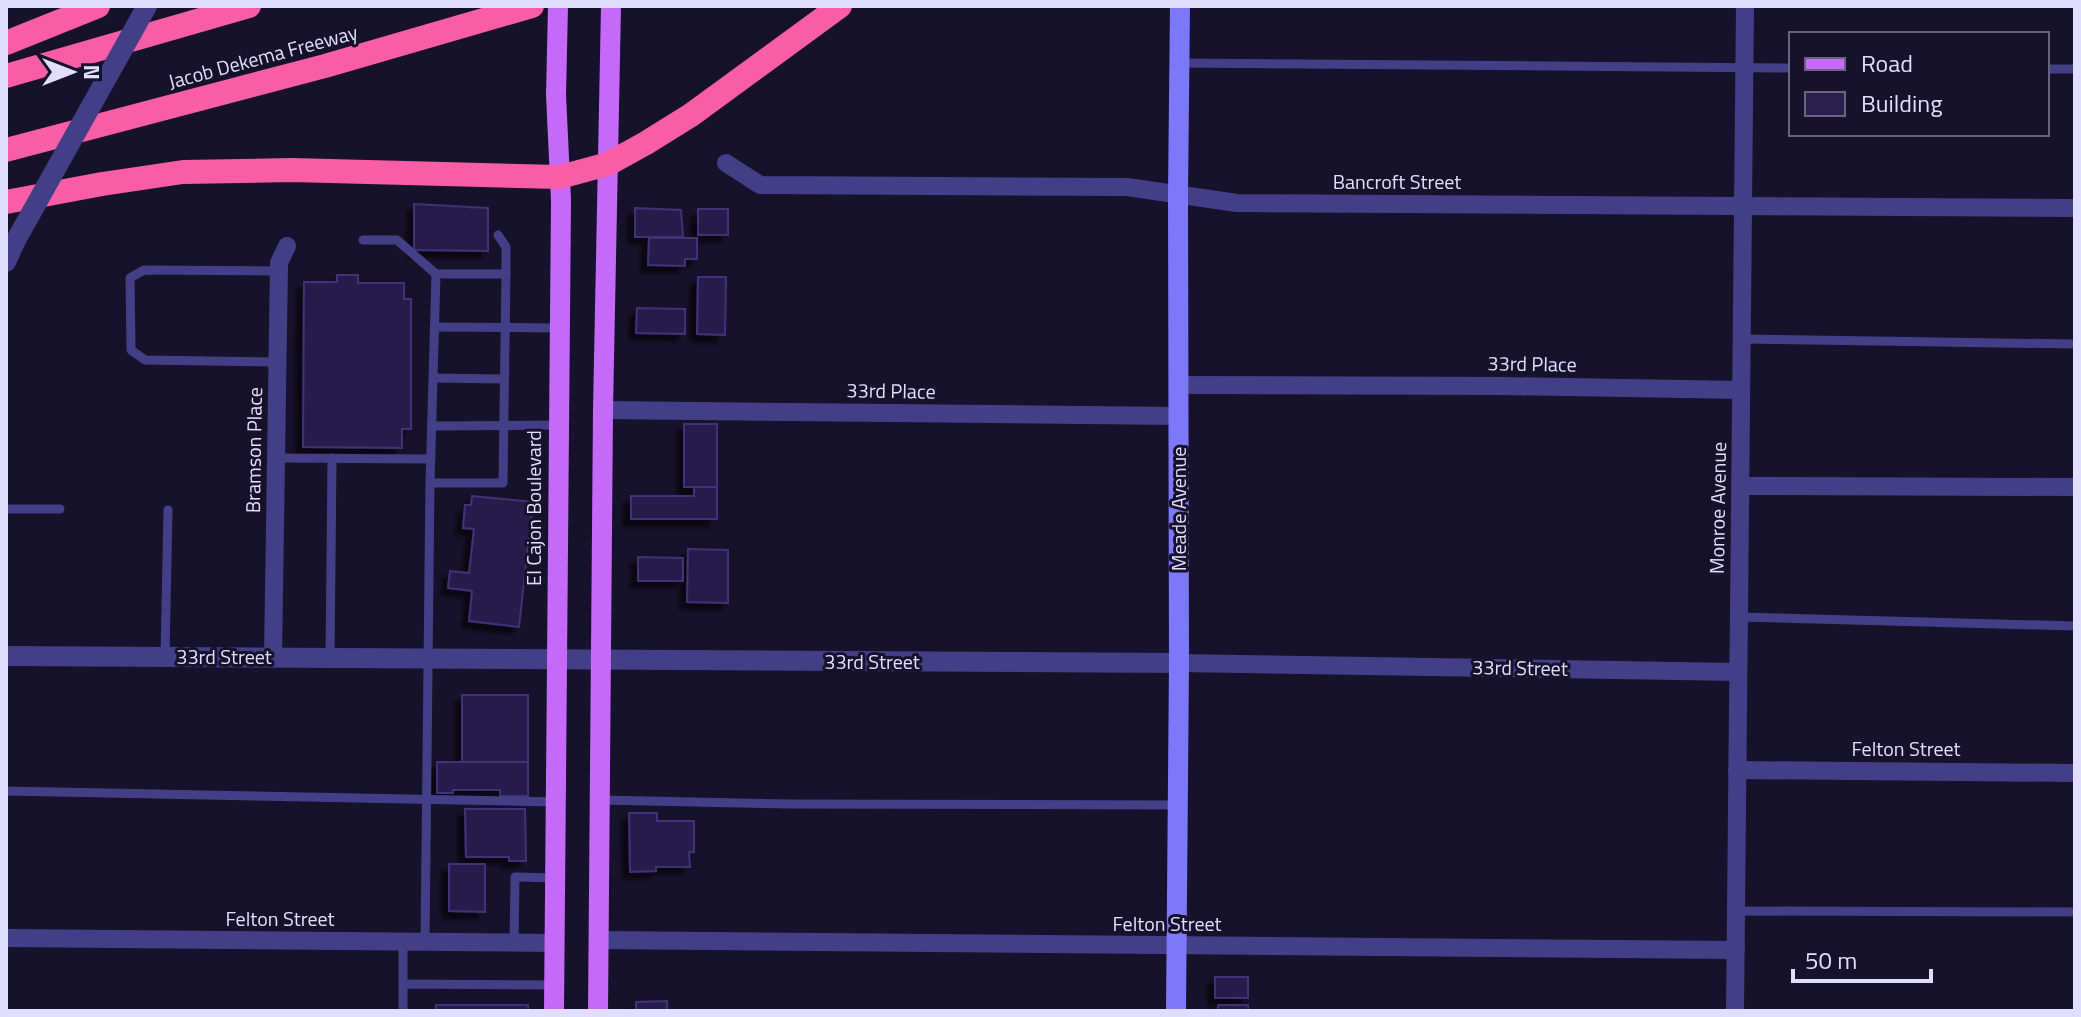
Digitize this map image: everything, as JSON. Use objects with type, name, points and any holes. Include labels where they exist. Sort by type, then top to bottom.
[{"type":"highway","points":[[6,43],[98,6]]},
{"type":"highway","points":[[6,76],[249,6]]},
{"type":"highway","name":"Jacob Dekema Freeway","points":[[6,150],[325,66],[532,6]]},
{"type":"highway","points":[[6,202],[183,172],[292,170],[560,177],[608,164],[691,115],[840,6]]},
{"type":"main road","name":"El Cajon Boulevard","points":[[554,1011],[560,328],[558,6]]},
{"type":"main road","points":[[598,1011],[603,410],[611,6]]},
{"type":"main road","name":"Meade Avenue","points":[[1176,1011],[1180,6]]},
{"type":"street","points":[[6,262],[147,6]]},
{"type":"street","name":"Monroe Avenue","points":[[1735,1011],[1745,6]]},
{"type":"street","name":"Bancroft Street","points":[[726,163],[760,185],[1127,187],[1237,203],[2075,208]]},
{"type":"street","name":"Bramson Place","points":[[273,658],[279,263],[287,246]]},
{"type":"street","name":"33rd Place","points":[[1179,385],[1741,390]]},
{"type":"street","name":"33rd Place","points":[[603,410],[1178,416]]},
{"type":"street","points":[[1740,486],[2075,487]]},
{"type":"street","name":"33rd Street","points":[[6,656],[1179,663],[1738,672]]},
{"type":"street","name":"Felton Street","points":[[1737,770],[2075,773]]},
{"type":"street","name":"Felton Street","points":[[6,938],[555,943]]},
{"type":"street","name":"Felton Street","points":[[599,940],[1736,950]]},
{"type":"lane","points":[[1180,63],[1789,68]]},
{"type":"lane","points":[[2049,69],[2075,69]]},
{"type":"lane","points":[[430,483],[503,483],[506,247],[498,235]]},
{"type":"lane","points":[[363,240],[397,240],[436,274],[506,274]]},
{"type":"lane","points":[[277,362],[145,360],[131,350],[130,278],[144,270],[279,271]]},
{"type":"lane","points":[[425,942],[430,483],[436,274]]},
{"type":"lane","points":[[435,327],[560,328]]},
{"type":"lane","points":[[1741,339],[2075,344]]},
{"type":"lane","points":[[435,378],[504,379]]},
{"type":"lane","points":[[433,426],[559,425]]},
{"type":"lane","points":[[276,458],[431,459]]},
{"type":"lane","points":[[330,658],[332,458]]},
{"type":"lane","points":[[6,509],[60,509]]},
{"type":"lane","points":[[165,657],[168,510]]},
{"type":"lane","points":[[1739,617],[2075,626]]},
{"type":"lane","points":[[6,791],[555,802]]},
{"type":"lane","points":[[599,800],[1177,805]]},
{"type":"lane","points":[[514,943],[515,877],[555,878]]},
{"type":"lane","points":[[1736,911],[2075,912]]},
{"type":"lane","points":[[403,942],[403,1011]]},
{"type":"lane","points":[[403,984],[554,985]]},
{"type":"building","points":[[414,204],[488,208],[488,251],[414,250]]},
{"type":"building","points":[[635,208],[681,210],[683,237],[635,237]]},
{"type":"building","points":[[698,209],[728,209],[728,235],[698,235]]},
{"type":"building","points":[[649,238],[697,238],[697,259],[685,259],[685,266],[648,265]]},
{"type":"building","points":[[337,275],[358,275],[358,283],[404,283],[404,299],[411,299],[411,429],[402,429],[402,448],[303,447],[304,282],[337,282]]},
{"type":"building","points":[[698,277],[726,277],[725,335],[697,334]]},
{"type":"building","points":[[637,308],[685,309],[685,334],[636,333]]},
{"type":"building","points":[[684,424],[717,424],[717,487],[684,487]]},
{"type":"building","points":[[694,487],[717,487],[717,519],[631,519],[631,496],[694,496]]},
{"type":"building","points":[[472,496],[533,502],[519,627],[469,621],[472,591],[448,588],[450,571],[469,573],[474,529],[463,528],[465,505],[471,505]]},
{"type":"building","points":[[688,549],[728,550],[728,603],[687,602]]},
{"type":"building","points":[[638,557],[683,558],[683,581],[638,581]]},
{"type":"building","points":[[462,695],[528,695],[528,762],[462,762]]},
{"type":"building","points":[[437,762],[528,762],[528,796],[500,796],[500,790],[437,793]]},
{"type":"building","points":[[465,809],[525,809],[526,861],[509,861],[509,857],[466,857]]},
{"type":"building","points":[[629,813],[657,813],[657,821],[694,821],[694,852],[689,852],[690,867],[656,867],[656,871],[630,872]]},
{"type":"building","points":[[449,864],[485,864],[485,912],[449,911]]},
{"type":"building","points":[[1215,977],[1248,977],[1248,998],[1215,998]]},
{"type":"building","points":[[667,1001],[667,1011],[636,1011],[636,1002]]},
{"type":"building","points":[[436,1005],[528,1005],[528,1011],[436,1011]]},
{"type":"building","points":[[1218,1005],[1248,1005],[1248,1011],[1218,1011]]}]
